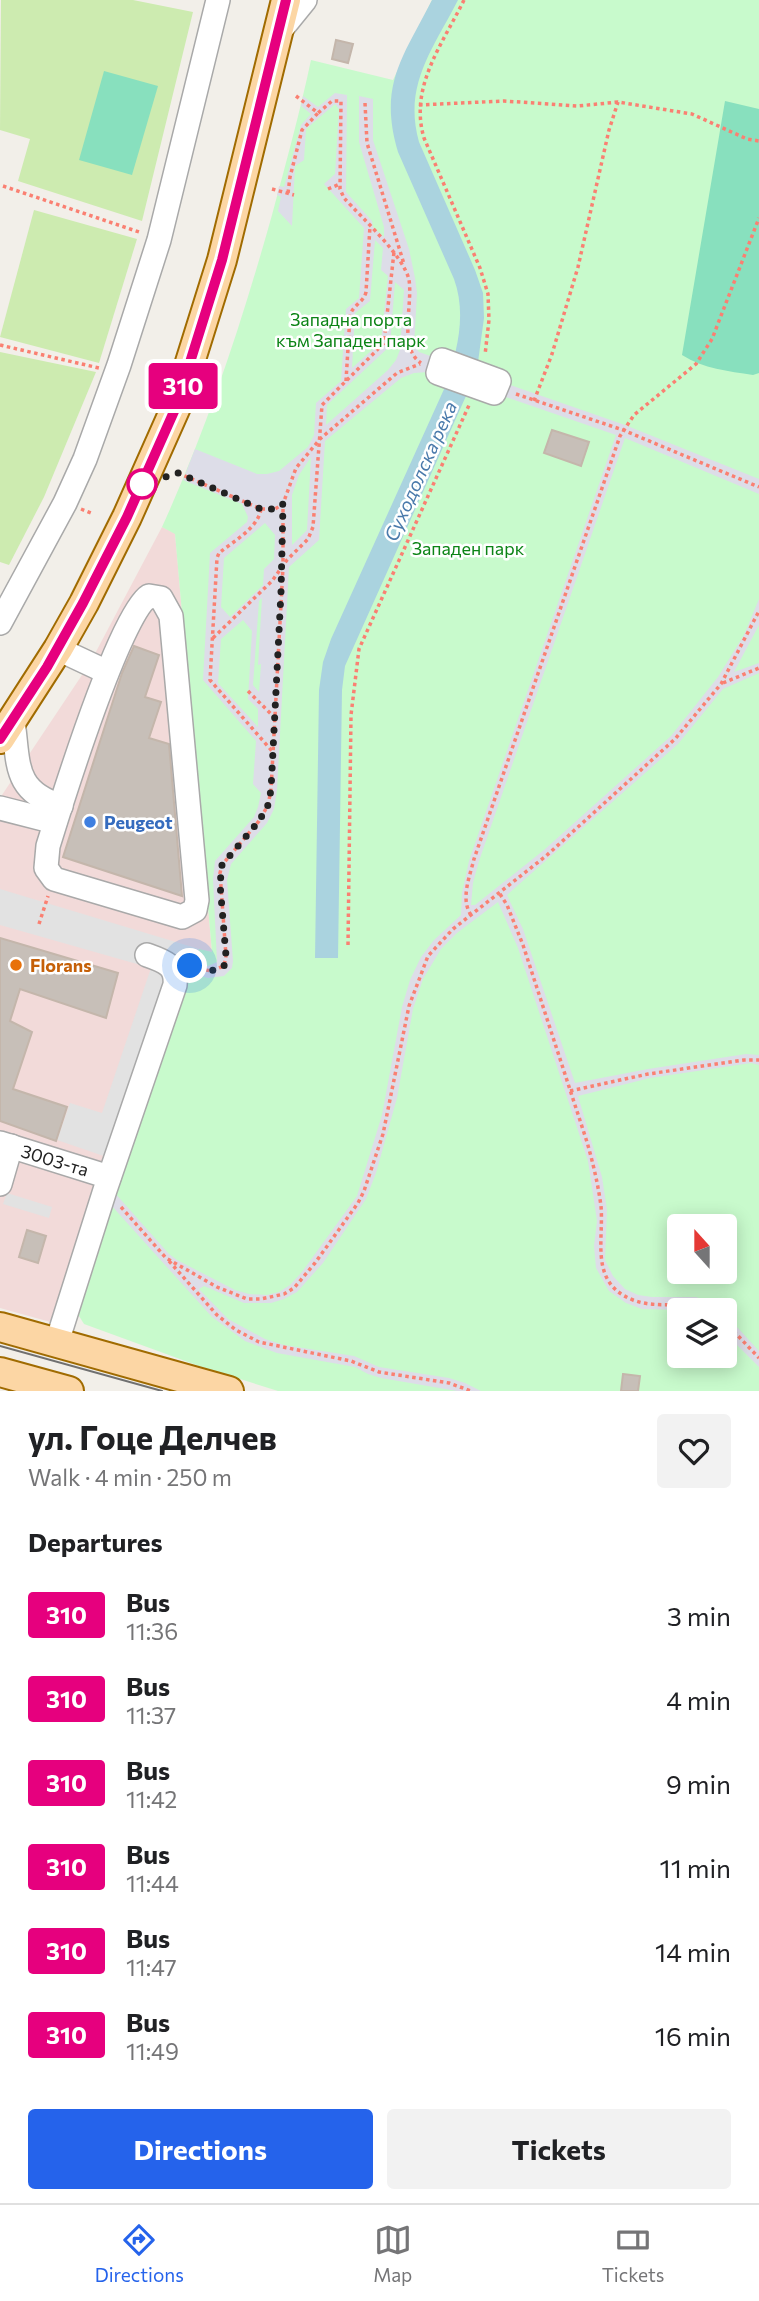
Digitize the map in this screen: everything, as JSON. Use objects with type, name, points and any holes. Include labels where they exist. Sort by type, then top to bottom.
[{"type":"main road","points":[[7,730],[58,649],[123,526],[176,407],[222,260],[286,0]]},
{"type":"main road","points":[[7,1325],[229,1391]]},
{"type":"main road","points":[[0,1372],[54,1390]]},
{"type":"street","points":[[0,623],[65,503],[85,459],[119,365],[159,240],[218,0]]},
{"type":"street","points":[[279,32],[305,0]]},
{"type":"street","points":[[149,596],[161,598],[171,616],[197,900],[195,910],[182,917],[54,879],[46,868],[58,814],[107,673],[139,606],[149,596]]},
{"type":"street","points":[[58,649],[107,673]]},
{"type":"street","points":[[7,730],[25,783],[33,794],[58,814]]},
{"type":"street","points":[[0,808],[58,814]]},
{"type":"street","points":[[57,1342],[107,1183],[175,985],[175,971],[165,961],[147,956]]},
{"type":"street","points":[[0,1184],[6,1144]]},
{"type":"street","name":"3003-та","points":[[6,1144],[107,1183]]},
{"type":"path","points":[[464,0],[425,78],[419,105],[419,121],[488,293],[489,320],[484,363]]},
{"type":"path","points":[[296,96],[318,113]]},
{"type":"path","points":[[272,189],[291,194],[299,142],[305,125],[332,101],[341,101],[339,155],[340,184],[344,198],[405,266]]},
{"type":"path","points":[[419,105],[504,101],[578,106],[618,102],[692,114],[747,139],[759,141]]},
{"type":"path","points":[[534,401],[552,354],[578,267],[609,130],[618,102]]},
{"type":"path","points":[[175,971],[190,966],[211,971],[224,966],[226,956],[220,884],[222,865],[265,813],[271,790],[283,504],[296,468],[320,439],[397,373],[423,364],[414,357],[408,345],[411,300],[405,266],[367,144],[365,103]]},
{"type":"path","points":[[299,142],[305,143]]},
{"type":"path","points":[[328,189],[340,184]]},
{"type":"path","points":[[3,186],[144,233]]},
{"type":"path","points":[[471,916],[466,908],[466,896],[474,859],[623,430],[634,415],[696,364],[712,339],[759,218]]},
{"type":"path","points":[[346,381],[351,310],[365,298],[366,292],[370,226]]},
{"type":"path","points":[[212,638],[272,582],[312,531],[322,405],[384,343],[394,252]]},
{"type":"path","points":[[0,345],[101,368]]},
{"type":"path","points":[[496,387],[623,430],[759,487]]},
{"type":"path","points":[[348,945],[351,715],[359,649],[470,401]]},
{"type":"path","points":[[178,473],[261,509],[275,509],[283,504]]},
{"type":"path","points":[[261,509],[255,524],[219,553],[217,558],[210,680],[273,752]]},
{"type":"path","points":[[166,1258],[217,1287],[247,1299],[284,1294],[305,1277],[358,1203],[368,1181],[383,1134],[409,1006],[422,969],[437,945],[546,856],[675,739],[722,684],[759,611]]},
{"type":"path","points":[[722,684],[759,668]]},
{"type":"path","points":[[248,691],[275,718]]},
{"type":"path","points":[[499,894],[508,905],[519,934],[596,1174],[601,1209],[601,1265],[608,1280],[621,1294],[632,1300],[667,1305]]},
{"type":"path","points":[[39,925],[46,902]]},
{"type":"path","points":[[570,1091],[648,1073],[759,1060]]},
{"type":"path","points":[[107,1183],[166,1258],[217,1315],[236,1330],[270,1346],[351,1361],[379,1372],[449,1383],[471,1391]]},
{"type":"path","points":[[737,1335],[759,1358]]},
{"type":"shaded area","points":[[335,93],[347,95],[346,192],[384,237],[384,227],[359,142],[359,96],[373,99],[373,140],[409,249],[415,278],[417,293],[414,346],[419,352],[442,360],[429,372],[414,373],[401,378],[325,441],[319,540],[289,567],[274,809],[267,823],[231,864],[227,880],[232,968],[224,976],[208,978],[191,973],[195,961],[208,966],[217,962],[213,879],[215,861],[254,817],[261,793],[253,784],[256,741],[203,680],[210,553],[247,522],[248,517],[242,504],[183,480],[195,449],[257,474],[279,471],[308,447],[314,435],[316,403],[341,381],[346,309],[359,298],[364,228],[324,184],[335,174],[339,109],[335,104],[306,129],[304,160],[295,166],[292,226],[278,211],[281,197],[277,195],[279,186],[284,187],[301,125],[311,114],[301,106],[303,96],[318,107]],"holes":[[[375,240],[383,248],[381,270],[388,276],[381,342],[352,368],[355,313],[370,301]],[[395,282],[404,290],[400,350],[396,360],[326,425],[327,405],[390,346]],[[311,457],[307,530],[292,545],[292,495],[299,475]],[[265,523],[275,535],[274,559],[264,569],[263,585],[230,617],[221,607],[224,558]],[[262,598],[259,692],[253,685],[259,601]],[[243,620],[252,631],[248,699],[258,709],[258,727],[218,683],[221,639]]]},
{"type":"shaded area","points":[[499,381],[625,425],[759,479],[759,494],[625,438],[479,861],[471,905],[475,905],[544,850],[671,736],[718,677],[744,635],[759,599],[759,625],[734,672],[759,663],[759,673],[723,689],[678,744],[507,895],[523,929],[575,1083],[746,1054],[759,1055],[759,1065],[751,1063],[650,1078],[578,1096],[602,1177],[607,1210],[605,1260],[613,1276],[625,1289],[638,1295],[699,1298],[667,1298],[667,1310],[642,1309],[626,1303],[609,1291],[596,1268],[594,1246],[597,1221],[588,1161],[518,948],[498,902],[457,933],[441,949],[423,979],[413,1009],[397,1098],[376,1173],[366,1199],[323,1263],[297,1292],[271,1303],[244,1303],[204,1286],[199,1289],[228,1319],[265,1339],[284,1345],[354,1356],[379,1367],[449,1378],[481,1391],[457,1391],[381,1378],[355,1367],[277,1353],[245,1341],[212,1317],[110,1204],[114,1192],[177,1260],[235,1290],[267,1295],[290,1285],[302,1272],[357,1196],[382,1115],[402,1007],[410,980],[421,957],[434,940],[461,915],[462,893],[469,861],[616,435],[494,393]]},
{"type":"shaded area","points":[[162,527],[175,533],[212,952],[199,950],[54,1323],[0,1308],[0,798],[90,663]]},
{"type":"shaded area","points":[[0,889],[199,949],[124,1163],[57,1140],[70,1103],[102,1113],[151,968],[0,925]]},
{"type":"shaded area","points":[[7,1193],[52,1207],[49,1218],[3,1204]]},
{"type":"shaded area","points":[[737,1327],[759,1351],[759,1367],[737,1345]]},
{"type":"green space","points":[[1,0],[133,0],[193,12],[142,221],[18,181],[30,139],[0,130]]},
{"type":"green space","name":"Западен парк","points":[[432,0],[759,0],[759,1391],[278,1391],[199,1366],[84,1324],[79,1316],[78,1308],[124,1163],[199,949],[212,952],[175,534],[162,527],[209,412],[249,295],[298,118],[311,60],[393,80]]},
{"type":"green space","points":[[104,71],[158,86],[132,175],[79,160]]},
{"type":"green space","points":[[725,101],[759,109],[759,373],[753,375],[725,371],[682,355]]},
{"type":"green space","points":[[34,210],[137,239],[99,363],[0,337]]},
{"type":"green space","points":[[0,352],[96,372],[44,497],[9,565],[0,562]]},
{"type":"water","name":"Суходолска река","points":[[432,0],[458,0],[423,68],[415,103],[415,122],[419,142],[475,270],[483,293],[484,318],[478,362],[466,396],[345,666],[342,690],[338,958],[315,958],[319,690],[323,662],[445,387],[459,333],[460,306],[454,279],[398,152],[391,108],[392,89],[403,55]]},
{"type":"building","points":[[336,40],[353,44],[348,63],[332,59]]},
{"type":"building","points":[[552,430],[589,442],[581,466],[544,453]]},
{"type":"building","points":[[134,646],[159,655],[145,697],[161,702],[149,738],[169,744],[182,896],[63,857],[122,673]]},
{"type":"building","points":[[0,938],[118,973],[106,1018],[20,989],[10,1021],[32,1032],[13,1089],[67,1107],[56,1141],[0,1121]]},
{"type":"building","points":[[27,1230],[46,1236],[38,1263],[19,1257]]},
{"type":"building","points":[[623,1374],[640,1376],[638,1391],[621,1391]]},
{"type":"tram line","points":[[0,1346],[162,1391]]},
{"type":"bus line","name":"310","points":[[0,739],[58,649],[83,603],[127,517],[176,407],[222,260],[286,0]]},
{"type":"place","name":"Peugeot","points":[[90,822]]},
{"type":"place","name":"Florans","points":[[16,965]]},
{"type":"route","points":[[142,484],[178,473],[261,509],[275,509],[283,504],[275,718],[268,805],[259,821],[222,865],[220,884],[226,956],[224,966],[216,971],[208,971],[190,966]]},
{"type":"park label","name":"Западна порта към Западен парк","points":[[351,329]]}]
